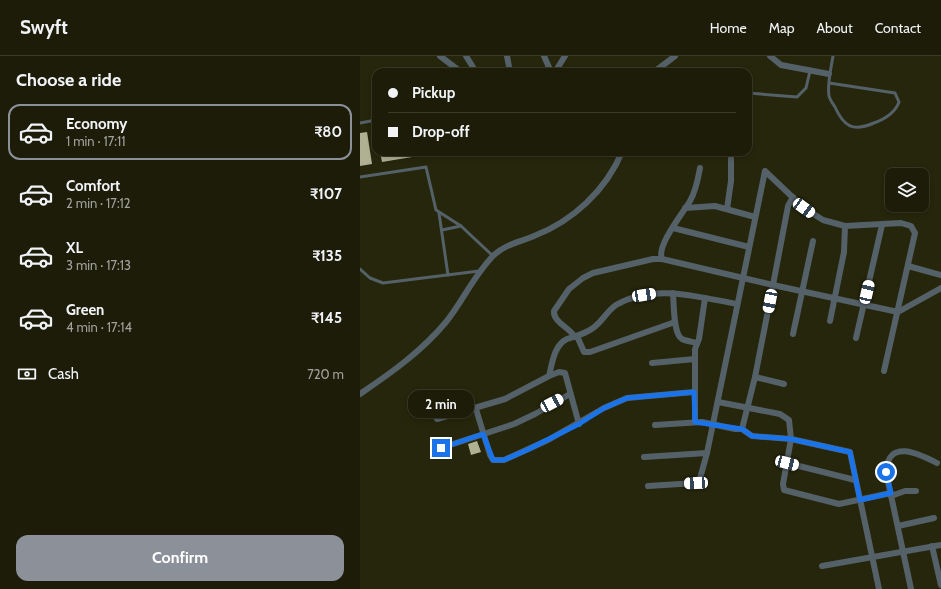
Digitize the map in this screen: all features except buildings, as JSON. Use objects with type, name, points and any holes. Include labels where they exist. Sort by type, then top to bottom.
[{"type":"street","points":[[440,56],[456,68]]},
{"type":"street","points":[[466,56],[474,68]]},
{"type":"street","points":[[507,56],[509,68]]},
{"type":"street","points":[[558,68],[565,56]]},
{"type":"street","points":[[659,68],[675,56]]},
{"type":"street","points":[[770,56],[781,65],[829,74]]},
{"type":"street","points":[[544,57],[549,68]]},
{"type":"street","points":[[360,394],[398,368],[433,337],[458,305],[480,271],[493,256],[510,244],[549,229],[585,205],[612,174],[620,156]]},
{"type":"street","points":[[726,209],[731,181],[731,159]]},
{"type":"street","points":[[662,259],[661,250],[696,186],[700,168]]},
{"type":"street","points":[[648,486],[699,482],[718,402],[736,304],[750,247],[765,171],[813,215],[823,220],[845,226],[901,224],[914,228],[915,233],[884,371]]},
{"type":"street","points":[[742,429],[755,377],[788,206],[793,197]]},
{"type":"street","points":[[685,208],[711,206],[755,217]]},
{"type":"street","points":[[856,338],[882,225]]},
{"type":"street","points":[[830,321],[846,244],[845,226]]},
{"type":"street","points":[[673,228],[750,247]]},
{"type":"street","points":[[794,334],[814,241]]},
{"type":"street","points":[[675,322],[590,352],[584,352],[576,337],[556,319],[554,314],[568,289],[576,282],[593,273],[640,261],[662,259],[773,286],[804,291],[898,312],[941,288]]},
{"type":"street","points":[[908,266],[941,275]]},
{"type":"street","points":[[549,376],[555,352],[562,342],[576,337],[600,324],[616,305],[644,295],[656,293],[672,293],[736,304]]},
{"type":"street","points":[[672,293],[678,335],[682,339],[697,343]]},
{"type":"street","points":[[695,422],[695,359],[705,298]]},
{"type":"street","points":[[652,363],[695,359]]},
{"type":"street","points":[[437,419],[476,409],[515,395],[549,376],[563,372],[567,377],[570,394],[579,424]]},
{"type":"street","points":[[755,377],[784,384]]},
{"type":"street","points":[[476,409],[483,434],[493,460],[498,461],[527,450],[579,424],[604,408],[627,398],[694,392]]},
{"type":"street","points":[[441,448],[524,419],[570,394]]},
{"type":"street","points":[[718,402],[786,416],[789,420],[791,439],[783,484],[784,490],[839,504],[891,495],[905,491],[916,491]]},
{"type":"street","points":[[655,425],[695,422],[713,423],[734,429],[742,429],[752,436],[791,439],[850,452],[879,589]]},
{"type":"street","points":[[911,589],[902,551],[886,466],[890,457],[895,453],[905,451],[918,454],[938,463]]},
{"type":"street","points":[[644,457],[707,453]]},
{"type":"street","points":[[787,463],[855,480]]},
{"type":"street","points":[[898,526],[934,518]]},
{"type":"street","points":[[822,566],[941,545]]},
{"type":"street","points":[[932,546],[941,585]]},
{"type":"lane","points":[[829,82],[894,93],[899,102],[889,115],[876,122],[863,127],[849,126],[839,116],[830,97],[829,82],[829,74],[833,56]]},
{"type":"lane","points":[[752,93],[797,97],[806,88],[810,71]]},
{"type":"lane","points":[[360,123],[372,121]]},
{"type":"lane","points":[[360,177],[426,166],[436,210],[461,226],[493,256]]},
{"type":"lane","points":[[439,212],[448,274]]},
{"type":"lane","points":[[442,230],[461,226]]},
{"type":"lane","points":[[360,270],[370,278],[383,283],[480,271]]},
{"type":"route","points":[[441,448],[483,434],[493,460],[504,460],[548,440],[579,424],[604,408],[627,398],[678,392],[694,392],[695,422],[713,423],[734,429],[742,429],[752,436],[791,439],[850,452],[860,500],[891,493],[886,472]]}]
